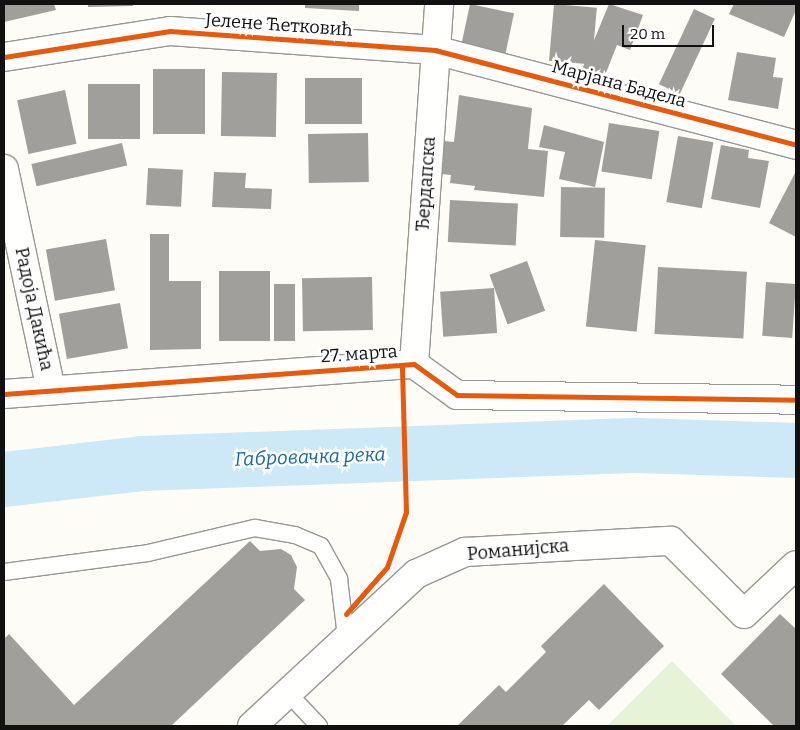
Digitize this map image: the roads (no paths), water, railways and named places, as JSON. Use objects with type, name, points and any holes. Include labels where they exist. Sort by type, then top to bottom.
[{"type":"street","name":"Ђердапска","points":[[414,364],[435,50],[440,4]]},
{"type":"street","name":"Јелене Ћетковић","points":[[4,57],[170,31],[435,50]]},
{"type":"street","name":"Марјана Бадела","points":[[435,50],[796,145]]},
{"type":"street","name":"Радоја Дакића","points":[[4,169],[51,390]]},
{"type":"street","name":"27. марта","points":[[4,394],[414,364],[456,395],[796,400]]},
{"type":"street","name":"Романијска","points":[[252,726],[416,574],[465,552],[671,541],[744,614],[796,565]]},
{"type":"lane","points":[[4,572],[148,553],[255,528],[295,535],[321,546],[340,579],[346,637]]},
{"type":"lane","points":[[287,692],[319,726]]},
{"type":"waterway","name":"Габровачка река","points":[[4,479],[142,463],[638,445],[796,450]]}]
